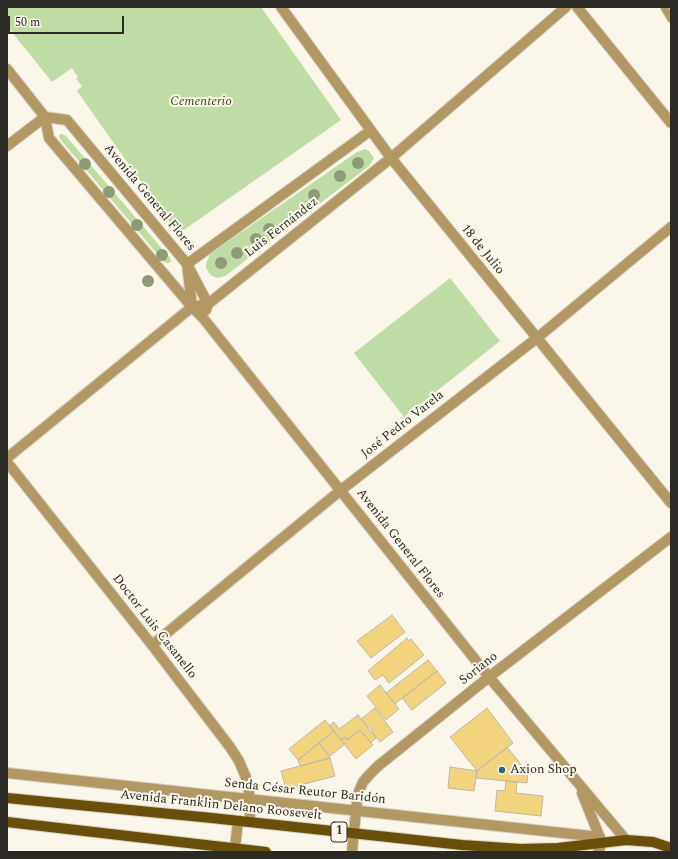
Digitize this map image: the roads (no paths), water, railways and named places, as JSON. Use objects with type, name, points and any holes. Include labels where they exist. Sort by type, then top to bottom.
[{"type":"main road","name":"Avenida Franklin Delano Roosevelt","points":[[7,798],[462,845],[521,849],[558,848],[626,840],[653,842],[671,848]]},
{"type":"main road","points":[[7,822],[266,852]]},
{"type":"street","name":"18 de Julio","points":[[281,7],[391,158],[671,503]]},
{"type":"street","name":"Luis Fernández","points":[[7,458],[192,307],[208,304],[391,158],[566,7]]},
{"type":"street","points":[[577,7],[671,123]]},
{"type":"street","name":"Avenida General Flores","points":[[7,69],[45,117],[49,138],[192,307],[203,318],[489,677],[626,840]]},
{"type":"street","points":[[7,146],[45,117]]},
{"type":"street","name":"Avenida General Flores","points":[[45,117],[67,120],[186,264],[208,304]]},
{"type":"street","points":[[192,307],[186,264],[370,131]]},
{"type":"street","name":"José Pedro Varela","points":[[152,645],[341,490],[537,338],[671,227]]},
{"type":"street","points":[[203,318],[208,304]]},
{"type":"street","name":"Doctor Luis Casanello","points":[[7,462],[152,645],[222,736],[239,761],[247,780],[250,799],[250,822]]},
{"type":"street","name":"Soriano","points":[[352,852],[359,791],[363,782],[378,766],[489,677],[671,537]]},
{"type":"street","name":"Senda César Reutor Baridón","points":[[7,773],[356,811],[600,844]]},
{"type":"street","name":"Avenida General Flores","points":[[579,784],[600,844]]},
{"type":"street","points":[[235,848],[238,821]]},
{"type":"lane","points":[[664,7],[671,19]]},
{"type":"place","name":"Axion Shop","points":[[502,770]]},
{"type":"park label","name":"Cementerio","points":[[201,102]]}]
